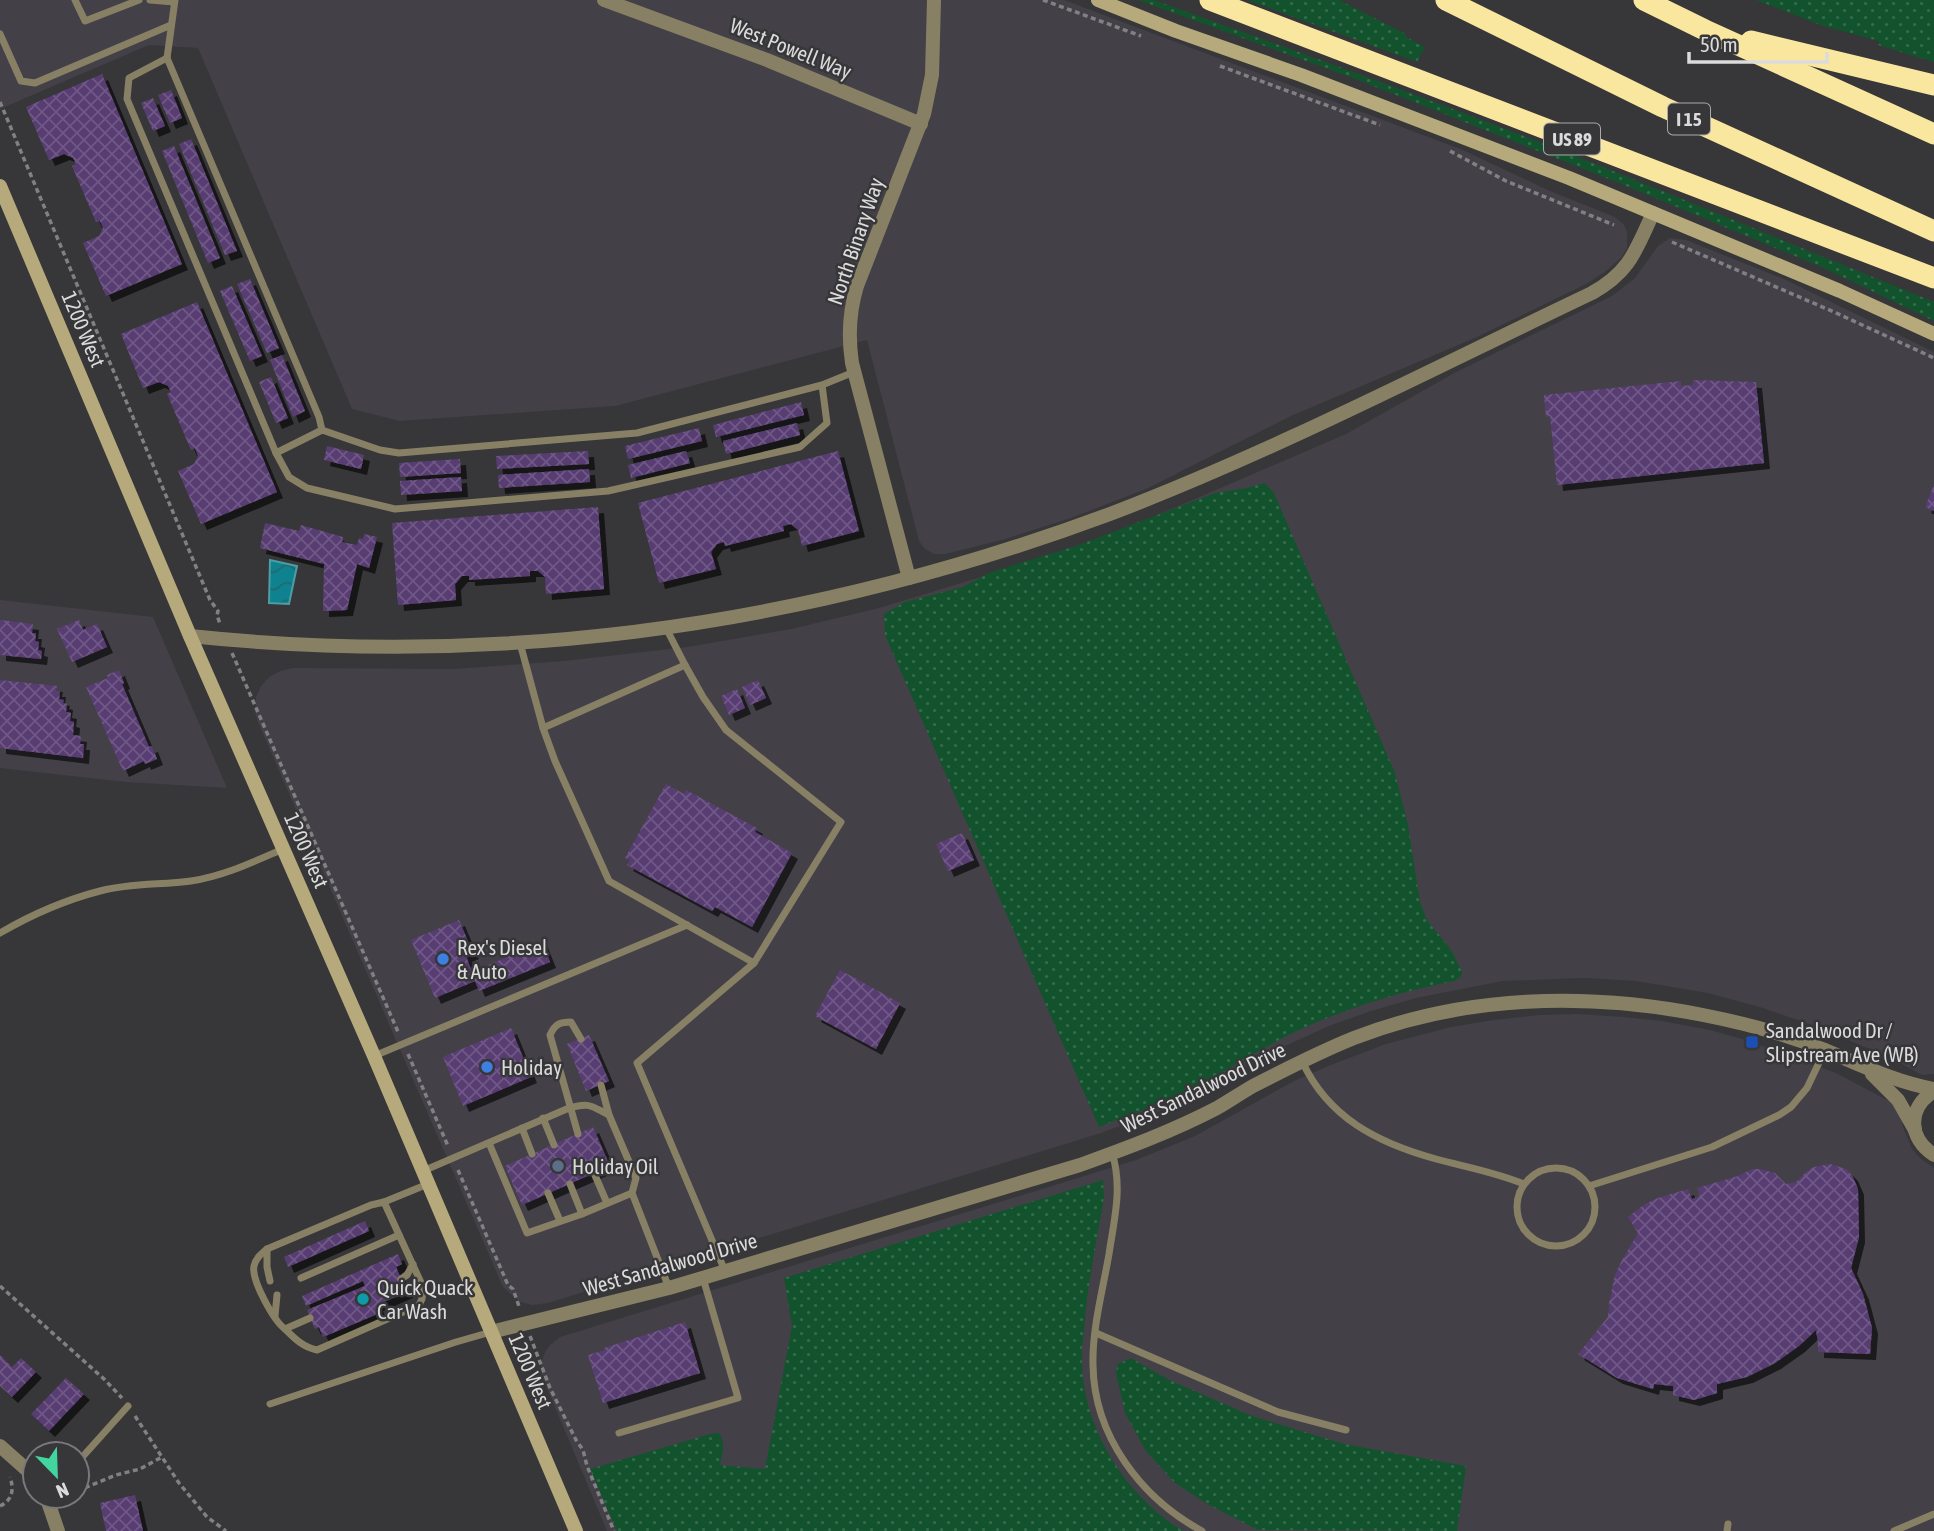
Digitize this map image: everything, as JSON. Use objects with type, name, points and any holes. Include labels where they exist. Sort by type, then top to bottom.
[{"type":"highway","name":"US 89","points":[[1210,0],[1934,278]]},
{"type":"highway","name":"I 15","points":[[1446,0],[1662,107],[1934,231]]},
{"type":"highway","points":[[1644,0],[1934,134]]},
{"type":"highway","points":[[1705,30],[1934,85]]},
{"type":"main road","points":[[1098,0],[1444,129],[1653,213],[1934,334]]},
{"type":"main road","name":"1200 West","points":[[0,186],[190,636],[374,1056],[576,1531]]},
{"type":"street","name":"West Powell Way","points":[[604,0],[767,60],[921,124]]},
{"type":"street","name":"North Binary Way","points":[[909,578],[854,371],[849,332],[852,301],[921,124],[929,95],[932,75],[933,0]]},
{"type":"street","points":[[190,636],[336,645],[408,646],[587,638],[774,610],[909,578],[1044,537],[1175,488],[1301,433],[1592,293],[1625,268],[1634,255],[1653,213]]},
{"type":"street","name":"West Sandalwood Drive","points":[[491,1332],[670,1289],[1080,1165],[1158,1136],[1302,1062],[1353,1039],[1427,1015],[1533,1001],[1613,1003],[1701,1015],[1791,1037],[1892,1078],[1934,1090]]},
{"type":"street","name":"West Sandalwood Drive","points":[[1856,1064],[1883,1084],[1898,1100],[1919,1141],[1934,1155]]},
{"type":"street","points":[[1914,1130],[1920,1102],[1934,1090]]},
{"type":"street","points":[[0,1446],[21,1465]]},
{"type":"street","points":[[51,1510],[58,1531]]},
{"type":"lane","points":[[75,0],[85,22],[139,0]]},
{"type":"lane","points":[[150,0],[174,1],[167,58],[319,417],[322,430]]},
{"type":"lane","points":[[0,34],[21,82],[35,83],[171,25]]},
{"type":"lane","points":[[167,58],[129,78],[127,99],[276,453],[289,477],[307,488],[395,509],[608,491],[800,447],[827,423],[822,385]]},
{"type":"lane","points":[[276,453],[322,430],[380,450],[399,453],[637,433],[822,385],[854,371]]},
{"type":"lane","points":[[666,628],[703,697],[726,730],[841,822],[754,963],[637,1063],[725,1272]]},
{"type":"lane","points":[[520,643],[543,728],[555,761],[609,881],[754,963]]},
{"type":"lane","points":[[543,728],[685,665]]},
{"type":"lane","points":[[0,933],[48,909],[99,891],[208,878],[236,870],[283,849]]},
{"type":"lane","points":[[374,1056],[687,925]]},
{"type":"lane","points":[[578,1134],[550,1035],[554,1026],[571,1022],[581,1038]]},
{"type":"lane","points":[[1589,1186],[1712,1147],[1779,1115],[1791,1107],[1807,1088],[1825,1050]]},
{"type":"lane","points":[[1302,1062],[1317,1090],[1328,1103],[1367,1132],[1423,1155],[1495,1173],[1524,1184]]},
{"type":"lane","points":[[601,1085],[610,1115],[636,1178],[632,1194],[670,1289]]},
{"type":"lane","points":[[384,1202],[423,1287],[422,1300],[419,1305],[317,1350],[309,1348],[280,1325],[265,1301],[253,1268],[258,1256],[267,1249],[384,1202],[453,1158],[543,1118],[585,1103],[610,1115]]},
{"type":"lane","points":[[543,1118],[554,1145]]},
{"type":"lane","points":[[522,1128],[532,1154]]},
{"type":"lane","points":[[489,1143],[527,1233],[632,1194]]},
{"type":"lane","points":[[1112,1153],[1117,1171],[1118,1200],[1093,1347],[1094,1383],[1102,1417],[1129,1469],[1152,1495],[1202,1531]]},
{"type":"lane","points":[[1551,1168],[1562,1168],[1582,1177],[1589,1186],[1595,1209],[1586,1231],[1578,1239],[1567,1244],[1543,1243],[1532,1238],[1524,1229],[1519,1219],[1518,1195],[1531,1176],[1551,1168]]},
{"type":"lane","points":[[594,1173],[607,1203]]},
{"type":"lane","points":[[570,1184],[582,1214]]},
{"type":"lane","points":[[548,1194],[560,1221]]},
{"type":"lane","points":[[301,1278],[399,1235]]},
{"type":"lane","points":[[267,1249],[267,1267],[271,1280]]},
{"type":"lane","points":[[401,1279],[407,1275],[413,1264]]},
{"type":"lane","points":[[619,1433],[738,1398],[703,1278]]},
{"type":"lane","points":[[275,1316],[277,1296]]},
{"type":"lane","points":[[285,1329],[310,1318]]},
{"type":"lane","points":[[270,1404],[491,1332]]},
{"type":"lane","points":[[1096,1333],[1278,1412],[1346,1430]]},
{"type":"lane","points":[[91,1447],[128,1406]]},
{"type":"lane","points":[[1894,1531],[1934,1514]]},
{"type":"path","points":[[1042,0],[1147,38]]},
{"type":"path","points":[[1212,62],[1381,125]]},
{"type":"path","points":[[0,102],[210,600],[218,611],[216,615],[225,639],[508,1284],[513,1289]]},
{"type":"path","points":[[1446,149],[1506,180],[1614,225]]},
{"type":"path","points":[[1672,242],[1934,358]]},
{"type":"path","points":[[541,1368],[583,1450],[614,1531]]},
{"type":"path","points":[[91,1485],[140,1469],[162,1457]]},
{"type":"path","points":[[0,1506],[6,1503],[12,1492],[10,1477]]},
{"type":"shaded area","points":[[0,0],[1064,0],[1463,150],[1550,191],[1615,217],[1627,232],[1627,248],[1622,257],[1588,283],[1477,337],[1291,416],[1146,489],[1071,518],[1002,540],[945,554],[934,554],[925,549],[919,541],[867,340],[615,406],[400,421],[352,409],[198,48],[149,45],[0,109]]},
{"type":"shaded area","points":[[1670,238],[1686,240],[1784,279],[1934,352],[1934,1074],[1922,1075],[1889,1057],[1815,1026],[1708,993],[1636,981],[1584,978],[1503,981],[1416,998],[1329,1026],[1274,1051],[1197,1095],[1101,1133],[548,1303],[532,1305],[520,1302],[503,1287],[258,722],[255,712],[256,697],[269,677],[293,668],[454,669],[564,661],[687,647],[791,629],[879,608],[994,573],[1132,526],[1346,434],[1458,371],[1612,296],[1635,278],[1658,246]]},
{"type":"shaded area","points":[[0,600],[153,617],[227,788],[126,782],[0,768]]},
{"type":"shaded area","points":[[1578,1014],[1662,1021],[1746,1040],[1836,1073],[1897,1107],[1912,1149],[1934,1168],[1934,1531],[607,1531],[542,1376],[541,1363],[545,1352],[560,1337],[1136,1160],[1195,1136],[1294,1081],[1386,1044],[1451,1027],[1494,1020]]},
{"type":"green space","points":[[1138,0],[1154,0],[1298,52],[1636,180],[1934,302],[1934,321],[1826,269],[1619,183],[1358,80]]},
{"type":"green space","points":[[1247,0],[1339,0],[1406,34],[1406,37],[1425,47],[1417,62]]},
{"type":"green space","points":[[1756,0],[1932,0],[1934,62],[1878,45],[1879,41],[1823,26]]},
{"type":"green space","points":[[1265,483],[1274,493],[1395,773],[1408,825],[1420,902],[1427,920],[1451,950],[1462,972],[1461,976],[1455,981],[1376,1001],[1320,1021],[1177,1095],[1099,1127],[885,635],[884,614],[905,602],[963,587],[991,572],[1076,546],[1215,493]]},
{"type":"green space","points":[[1103,1180],[1104,1197],[1085,1313],[1082,1346],[1084,1387],[1099,1436],[1126,1480],[1162,1516],[1183,1531],[617,1531],[590,1469],[719,1433],[723,1445],[720,1465],[765,1469],[792,1326],[784,1278]]},
{"type":"green space","points":[[1131,1358],[1169,1380],[1252,1416],[1344,1444],[1466,1466],[1457,1531],[1258,1530],[1209,1505],[1175,1483],[1146,1451],[1125,1413],[1116,1373],[1118,1364]]},
{"type":"water","points":[[270,560],[297,566],[289,604],[269,603]]},
{"type":"building","points":[[102,74],[182,264],[106,296],[83,243],[99,236],[103,228],[100,221],[96,222],[72,166],[76,164],[73,158],[64,154],[49,160],[26,107]]},
{"type":"building","points":[[171,90],[182,118],[170,123],[158,95]]},
{"type":"building","points":[[153,98],[165,126],[153,131],[141,103]]},
{"type":"building","points":[[191,139],[237,251],[225,255],[179,144]]},
{"type":"building","points":[[174,146],[220,258],[208,263],[162,151]]},
{"type":"building","points":[[250,279],[279,348],[267,353],[237,284]]},
{"type":"building","points":[[232,286],[262,356],[250,361],[220,291]]},
{"type":"building","points":[[197,302],[277,492],[201,524],[178,471],[194,464],[198,456],[195,448],[191,450],[167,394],[171,392],[168,386],[159,382],[143,388],[121,334]]},
{"type":"building","points":[[282,355],[305,411],[293,417],[270,360]]},
{"type":"building","points":[[271,377],[288,418],[276,423],[259,382]]},
{"type":"building","points":[[1693,380],[1756,382],[1764,463],[1557,485],[1550,416],[1546,417],[1544,395],[1681,381],[1681,386],[1693,385]]},
{"type":"building","points":[[801,402],[804,415],[716,437],[713,425]]},
{"type":"building","points":[[797,423],[800,435],[726,454],[723,441]]},
{"type":"building","points":[[699,428],[702,441],[628,459],[625,446]]},
{"type":"building","points":[[327,446],[364,455],[361,469],[324,460]]},
{"type":"building","points":[[588,451],[589,464],[497,469],[496,456]]},
{"type":"building","points":[[686,451],[690,463],[631,478],[628,465]]},
{"type":"building","points":[[838,451],[859,531],[802,546],[798,530],[791,524],[783,526],[784,531],[725,546],[724,542],[717,544],[711,552],[716,569],[659,583],[638,503]]},
{"type":"building","points":[[460,459],[461,473],[400,477],[399,463]]},
{"type":"building","points":[[589,469],[590,482],[499,488],[498,475]]},
{"type":"building","points":[[461,477],[462,491],[401,495],[400,481]]},
{"type":"building","points":[[1934,485],[1934,511],[1925,507]]},
{"type":"building","points":[[598,507],[604,589],[546,594],[545,577],[538,571],[530,571],[530,576],[469,580],[469,576],[462,576],[455,584],[456,600],[398,605],[392,523]]},
{"type":"building","points":[[265,523],[299,531],[301,525],[343,537],[342,542],[357,545],[364,534],[377,537],[369,568],[357,564],[347,610],[323,611],[324,564],[260,548]]},
{"type":"building","points":[[0,620],[33,624],[32,633],[36,633],[38,650],[42,651],[41,659],[0,655]]},
{"type":"building","points":[[79,620],[83,630],[97,624],[107,647],[72,662],[57,629]]},
{"type":"building","points":[[119,670],[124,683],[122,684],[149,747],[152,746],[157,759],[145,764],[144,761],[123,771],[86,687]]},
{"type":"building","points":[[0,680],[57,686],[56,691],[60,691],[59,699],[67,704],[66,712],[71,713],[70,721],[74,722],[73,735],[81,736],[80,744],[84,744],[83,758],[0,748]]},
{"type":"building","points":[[758,680],[766,698],[750,705],[742,687]]},
{"type":"building","points":[[737,689],[745,708],[729,715],[721,696]]},
{"type":"building","points":[[666,784],[684,794],[686,790],[757,828],[755,832],[792,853],[752,927],[715,907],[712,911],[627,865],[630,860],[625,858]]},
{"type":"building","points":[[962,833],[974,860],[948,871],[936,844]]},
{"type":"building","name":"Rex's Diesel & Auto","points":[[459,920],[473,953],[466,956],[472,972],[542,942],[550,962],[479,991],[475,981],[435,998],[411,940]]},
{"type":"building","points":[[840,970],[900,1003],[876,1049],[815,1016]]},
{"type":"building","name":"Holiday","points":[[511,1028],[531,1077],[463,1106],[443,1057]]},
{"type":"building","points":[[589,1035],[609,1081],[586,1091],[567,1044]]},
{"type":"building","name":"Holiday Oil","points":[[593,1127],[610,1166],[522,1205],[505,1166]]},
{"type":"building","points":[[1830,1164],[1846,1169],[1858,1189],[1859,1237],[1851,1268],[1863,1294],[1872,1328],[1870,1354],[1818,1352],[1816,1330],[1775,1363],[1747,1377],[1717,1384],[1717,1393],[1694,1400],[1673,1395],[1673,1386],[1654,1384],[1653,1389],[1617,1378],[1578,1354],[1608,1317],[1615,1275],[1638,1233],[1628,1217],[1645,1204],[1688,1189],[1692,1199],[1700,1196],[1697,1188],[1752,1169],[1775,1173],[1786,1184],[1796,1182],[1814,1167]]},
{"type":"building","points":[[365,1221],[369,1231],[288,1267],[284,1257]]},
{"type":"building","name":"Quick Quack Car Wash","points":[[398,1254],[402,1264],[396,1267],[407,1292],[377,1305],[380,1313],[323,1337],[319,1327],[315,1329],[307,1310],[365,1286],[363,1281],[306,1306],[302,1296]]},
{"type":"building","points":[[685,1322],[700,1373],[603,1403],[588,1355]]},
{"type":"building","points":[[0,1355],[12,1367],[21,1358],[36,1372],[12,1397],[0,1386]]},
{"type":"building","points":[[66,1378],[84,1394],[49,1431],[31,1414]]},
{"type":"building","points":[[135,1495],[143,1531],[106,1531],[100,1503]]},
{"type":"place","name":"Rex's Diesel & Auto","points":[[443,959]]},
{"type":"place","name":"Sandalwood Dr / Slipstream Ave (WB)","points":[[1752,1042]]},
{"type":"place","name":"Holiday","points":[[487,1067]]},
{"type":"place","name":"Holiday Oil","points":[[558,1166]]},
{"type":"place","name":"Quick Quack Car Wash","points":[[363,1299]]}]
